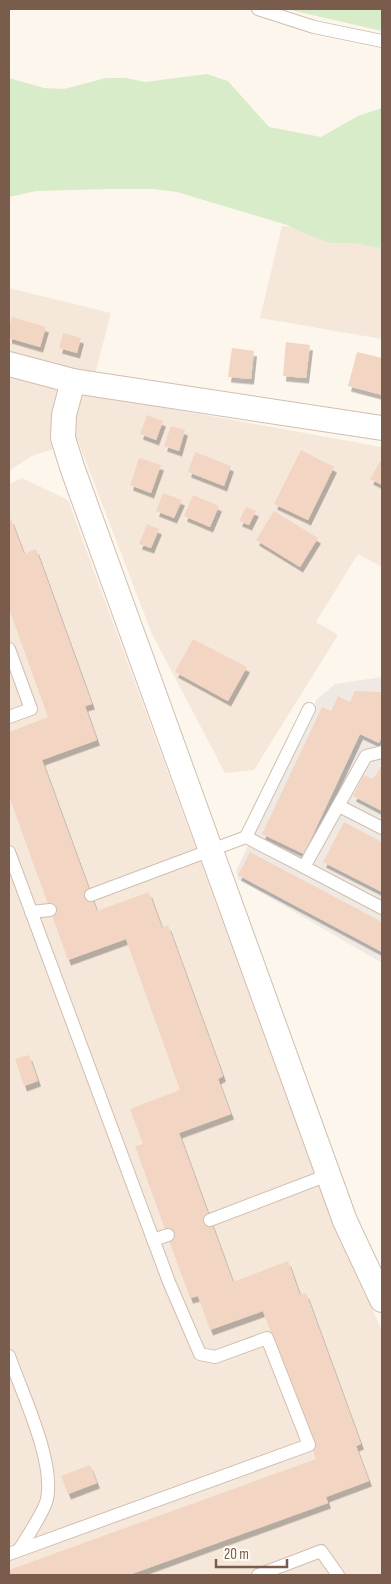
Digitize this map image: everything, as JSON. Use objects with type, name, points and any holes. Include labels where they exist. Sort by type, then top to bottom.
[{"type":"street","points":[[9,364],[73,381],[382,428]]},
{"type":"street","points":[[73,381],[64,415],[63,438],[72,467],[209,850],[345,1221],[382,1300]]},
{"type":"lane","points":[[258,9],[314,27],[382,41]]},
{"type":"lane","points":[[9,649],[30,709],[9,717]]},
{"type":"lane","points":[[91,894],[246,837],[309,709]]},
{"type":"lane","points":[[304,867],[366,756],[382,752]]},
{"type":"lane","points":[[338,806],[382,828]]},
{"type":"lane","points":[[246,837],[382,908]]},
{"type":"lane","points":[[9,852],[153,1240],[200,1354],[215,1357],[267,1338],[309,1445],[14,1552]]},
{"type":"lane","points":[[31,912],[50,910]]},
{"type":"lane","points":[[210,1220],[328,1175]]},
{"type":"lane","points":[[153,1240],[168,1234]]},
{"type":"lane","points":[[9,1356],[40,1441],[49,1476],[47,1501],[14,1552]]},
{"type":"lane","points":[[258,1575],[321,1551],[338,1575]]},
{"type":"shaded area","points":[[282,226],[382,231],[382,339],[260,318]]},
{"type":"shaded area","points":[[9,288],[111,313],[90,394],[382,447],[382,567],[358,554],[316,622],[338,635],[254,770],[225,773],[152,634],[78,441],[32,456],[9,471]]},
{"type":"shaded area","points":[[22,478],[68,500],[338,1236],[382,1330],[382,1575],[9,1575],[9,484]]},
{"type":"shaded area","points":[[382,677],[382,963],[238,879],[236,871],[317,699],[335,684]]},
{"type":"green space","points":[[286,9],[382,9],[382,31]]},
{"type":"green space","points":[[207,74],[228,81],[269,127],[321,137],[358,116],[382,108],[382,248],[353,243],[330,243],[287,225],[177,192],[154,189],[36,191],[9,197],[9,78],[44,88],[64,89],[106,78],[126,78],[145,82]]},
{"type":"building","points":[[12,317],[46,327],[40,347],[9,338]]},
{"type":"building","points":[[63,333],[81,338],[77,353],[59,348]]},
{"type":"building","points":[[286,342],[310,345],[306,378],[283,376]]},
{"type":"building","points":[[232,348],[254,351],[251,379],[228,377]]},
{"type":"building","points":[[357,352],[382,358],[382,395],[348,386]]},
{"type":"building","points":[[147,415],[163,421],[156,440],[140,434]]},
{"type":"building","points":[[171,426],[185,430],[179,451],[164,446]]},
{"type":"building","points":[[301,450],[334,467],[308,520],[274,504]]},
{"type":"building","points":[[195,452],[231,466],[224,486],[188,472]]},
{"type":"building","points":[[139,458],[161,465],[151,493],[130,485]]},
{"type":"building","points":[[382,458],[382,485],[370,479]]},
{"type":"building","points":[[163,493],[182,500],[174,518],[156,511]]},
{"type":"building","points":[[193,495],[219,506],[210,527],[184,516]]},
{"type":"building","points":[[246,507],[256,511],[249,525],[239,521]]},
{"type":"building","points":[[274,511],[318,538],[300,567],[256,540]]},
{"type":"building","points":[[9,519],[11,519],[24,554],[36,549],[92,704],[85,706],[97,740],[42,760],[97,911],[149,892],[162,928],[168,925],[223,1076],[218,1079],[231,1114],[179,1133],[233,1282],[288,1261],[300,1295],[306,1293],[361,1444],[356,1446],[369,1481],[326,1497],[328,1503],[129,1575],[9,1575],[9,1570],[316,1459],[263,1311],[210,1330],[198,1296],[190,1298],[135,1146],[143,1144],[130,1109],[180,1090],[126,939],[68,960],[9,796],[9,732],[48,717],[9,609]]},
{"type":"building","points":[[147,524],[159,529],[151,548],[139,544]]},
{"type":"building","points":[[193,639],[247,667],[228,701],[175,672]]},
{"type":"building","points":[[355,691],[382,692],[382,736],[379,743],[360,734],[304,854],[262,834],[322,707],[331,711],[338,696],[350,702]]},
{"type":"building","points":[[382,765],[382,811],[353,796],[364,775],[373,779]]},
{"type":"building","points":[[344,822],[382,842],[382,892],[323,862]]},
{"type":"building","points":[[250,852],[382,922],[382,952],[238,875]]},
{"type":"building","points":[[29,1055],[38,1081],[24,1086],[15,1059]]},
{"type":"building","points":[[90,1465],[97,1483],[68,1494],[61,1476]]}]
